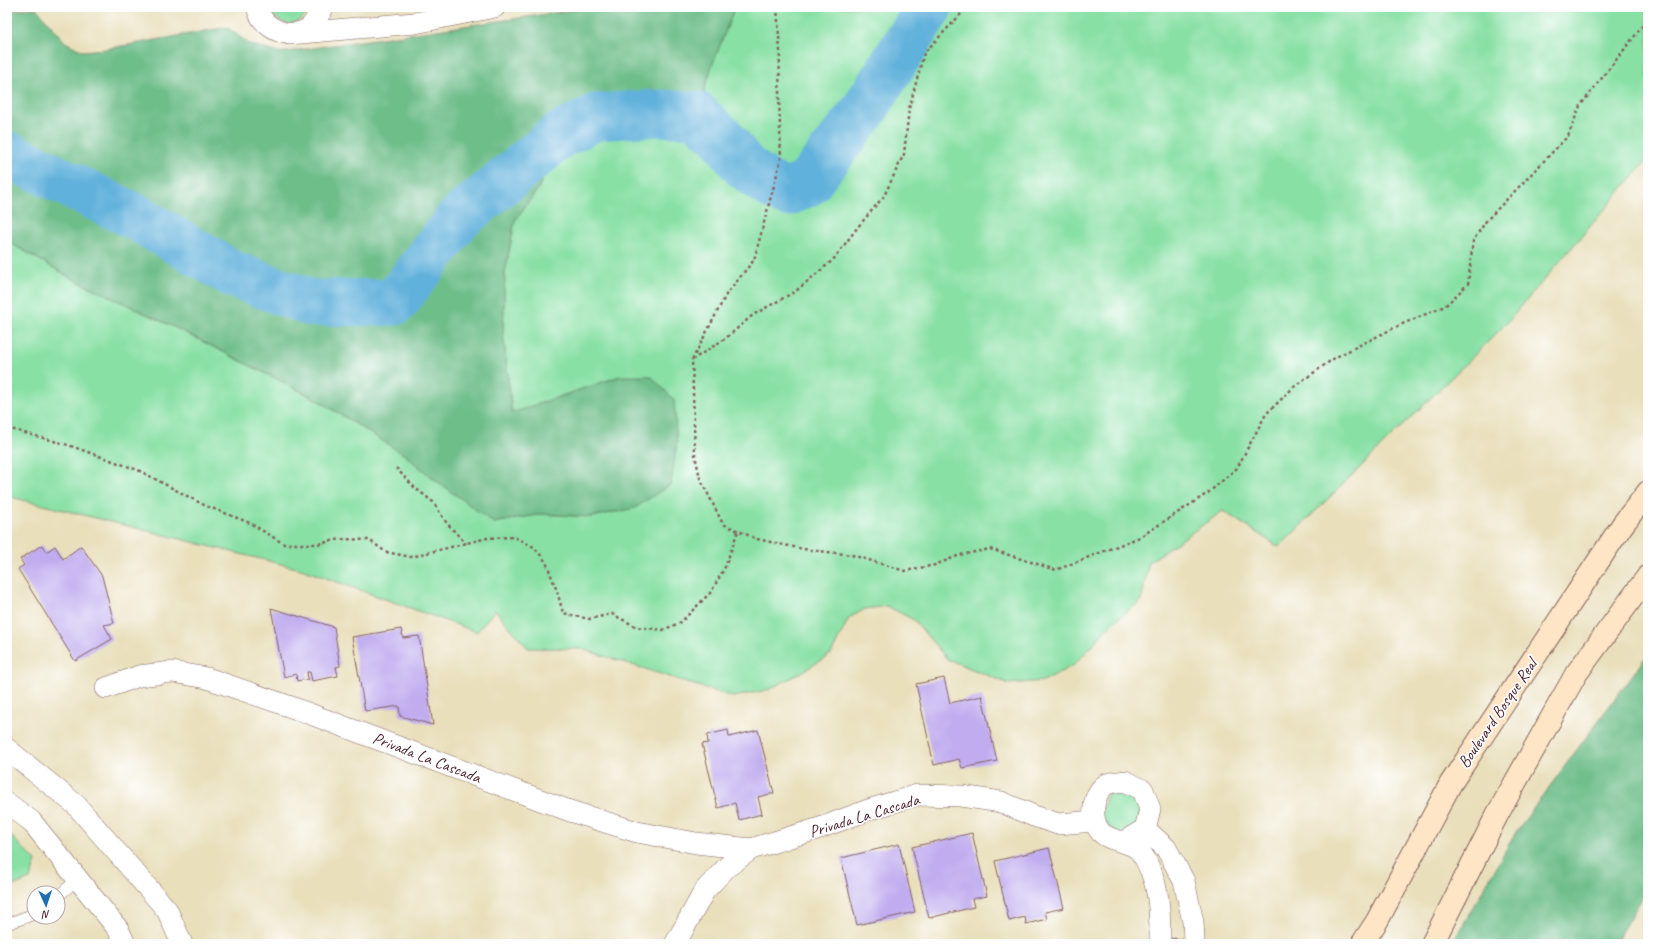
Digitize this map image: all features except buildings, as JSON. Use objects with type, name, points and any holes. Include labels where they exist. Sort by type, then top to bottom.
[{"type":"main road","name":"Boulevard Bosque Real","points":[[1362,944],[1377,921],[1451,783],[1623,524],[1648,492]]},
{"type":"main road","points":[[1432,944],[1497,815],[1576,674],[1648,576]]},
{"type":"street","points":[[256,7],[269,27],[289,34],[415,23],[495,7]]},
{"type":"street","points":[[289,34],[309,28],[322,10],[322,7]]},
{"type":"street","name":"Privada La Cascada","points":[[106,688],[139,676],[172,672],[207,678],[294,708],[570,811],[637,832],[696,843],[751,849]]},
{"type":"street","points":[[7,749],[76,805],[167,910],[182,944]]},
{"type":"street","points":[[1123,842],[1145,829],[1150,809],[1142,790],[1125,781],[1106,785],[1094,800],[1094,821],[1105,836],[1123,842],[1139,850],[1154,878],[1160,906],[1160,939]]},
{"type":"street","name":"Privada La Cascada","points":[[675,944],[704,890],[727,868],[751,849],[917,795],[961,796],[1001,802],[1058,824],[1094,821]]},
{"type":"street","points":[[7,803],[31,821],[118,929],[124,944]]},
{"type":"street","points":[[1145,829],[1166,848],[1184,881],[1193,922],[1194,940]]},
{"type":"lane","points":[[66,890],[78,880]]},
{"type":"lane","points":[[7,924],[26,917]]},
{"type":"path","points":[[777,7],[780,51],[779,96],[781,159],[754,260],[727,293],[692,360],[695,456],[700,478],[723,524],[757,539],[803,549],[852,555],[905,571],[935,565],[960,555],[990,549],[1056,570],[1140,537],[1208,492],[1237,468],[1266,414],[1296,385],[1336,357],[1400,325],[1445,306],[1468,284],[1474,241],[1486,221],[1568,136],[1580,106],[1648,19]]},
{"type":"path","points":[[692,360],[726,338],[753,315],[796,291],[833,260],[884,196],[904,154],[909,109],[924,53],[961,14],[971,7]]},
{"type":"path","points":[[7,428],[68,445],[138,470],[204,505],[250,523],[284,544],[318,544],[341,539],[369,540],[386,552],[411,557],[434,550],[466,544],[487,538],[514,537],[534,547],[546,562],[557,591],[563,613],[589,619],[612,614],[637,627],[663,630],[682,622],[711,592],[725,567],[738,530]]},
{"type":"path","points":[[396,468],[414,487],[433,502],[446,522],[466,544]]},
{"type":"green space","points":[[267,7],[312,7],[301,19],[290,24],[278,20]]},
{"type":"green space","points":[[595,7],[735,7],[711,68],[697,115],[657,113],[596,117],[560,135],[538,189],[515,220],[505,272],[503,333],[512,413],[620,376],[651,376],[674,400],[677,443],[671,484],[635,508],[592,517],[542,514],[494,523],[434,479],[405,455],[316,399],[182,331],[71,278],[7,241],[7,10],[36,8],[65,42],[83,51],[106,49],[227,27],[249,44],[279,53]]},
{"type":"green space","points":[[735,7],[1648,7],[1648,159],[1506,324],[1279,547],[1223,511],[1149,562],[1141,601],[1112,623],[1074,665],[1043,681],[1009,684],[947,659],[914,620],[887,606],[865,609],[849,618],[831,654],[802,672],[768,690],[733,697],[582,649],[528,648],[495,610],[477,632],[301,569],[7,496],[7,241],[71,278],[182,331],[316,399],[405,455],[434,479],[494,523],[542,514],[592,517],[634,508],[670,484],[620,376],[512,413],[503,333],[505,272],[515,220],[538,189],[560,135],[596,117],[657,113],[697,115],[711,68]]},
{"type":"green space","points":[[1648,654],[1648,889],[1621,932],[1616,944],[1452,944],[1516,832]]},
{"type":"green space","points":[[1124,787],[1138,795],[1140,825],[1122,835],[1099,819],[1109,790]]},
{"type":"green space","points":[[7,832],[36,861],[30,879],[8,888]]},
{"type":"waterway","points":[[7,154],[134,216],[233,274],[311,303],[395,302],[459,218],[560,135],[596,117],[657,113],[697,115],[723,139],[744,166],[765,182],[787,193],[808,183],[863,112],[929,7]]}]
